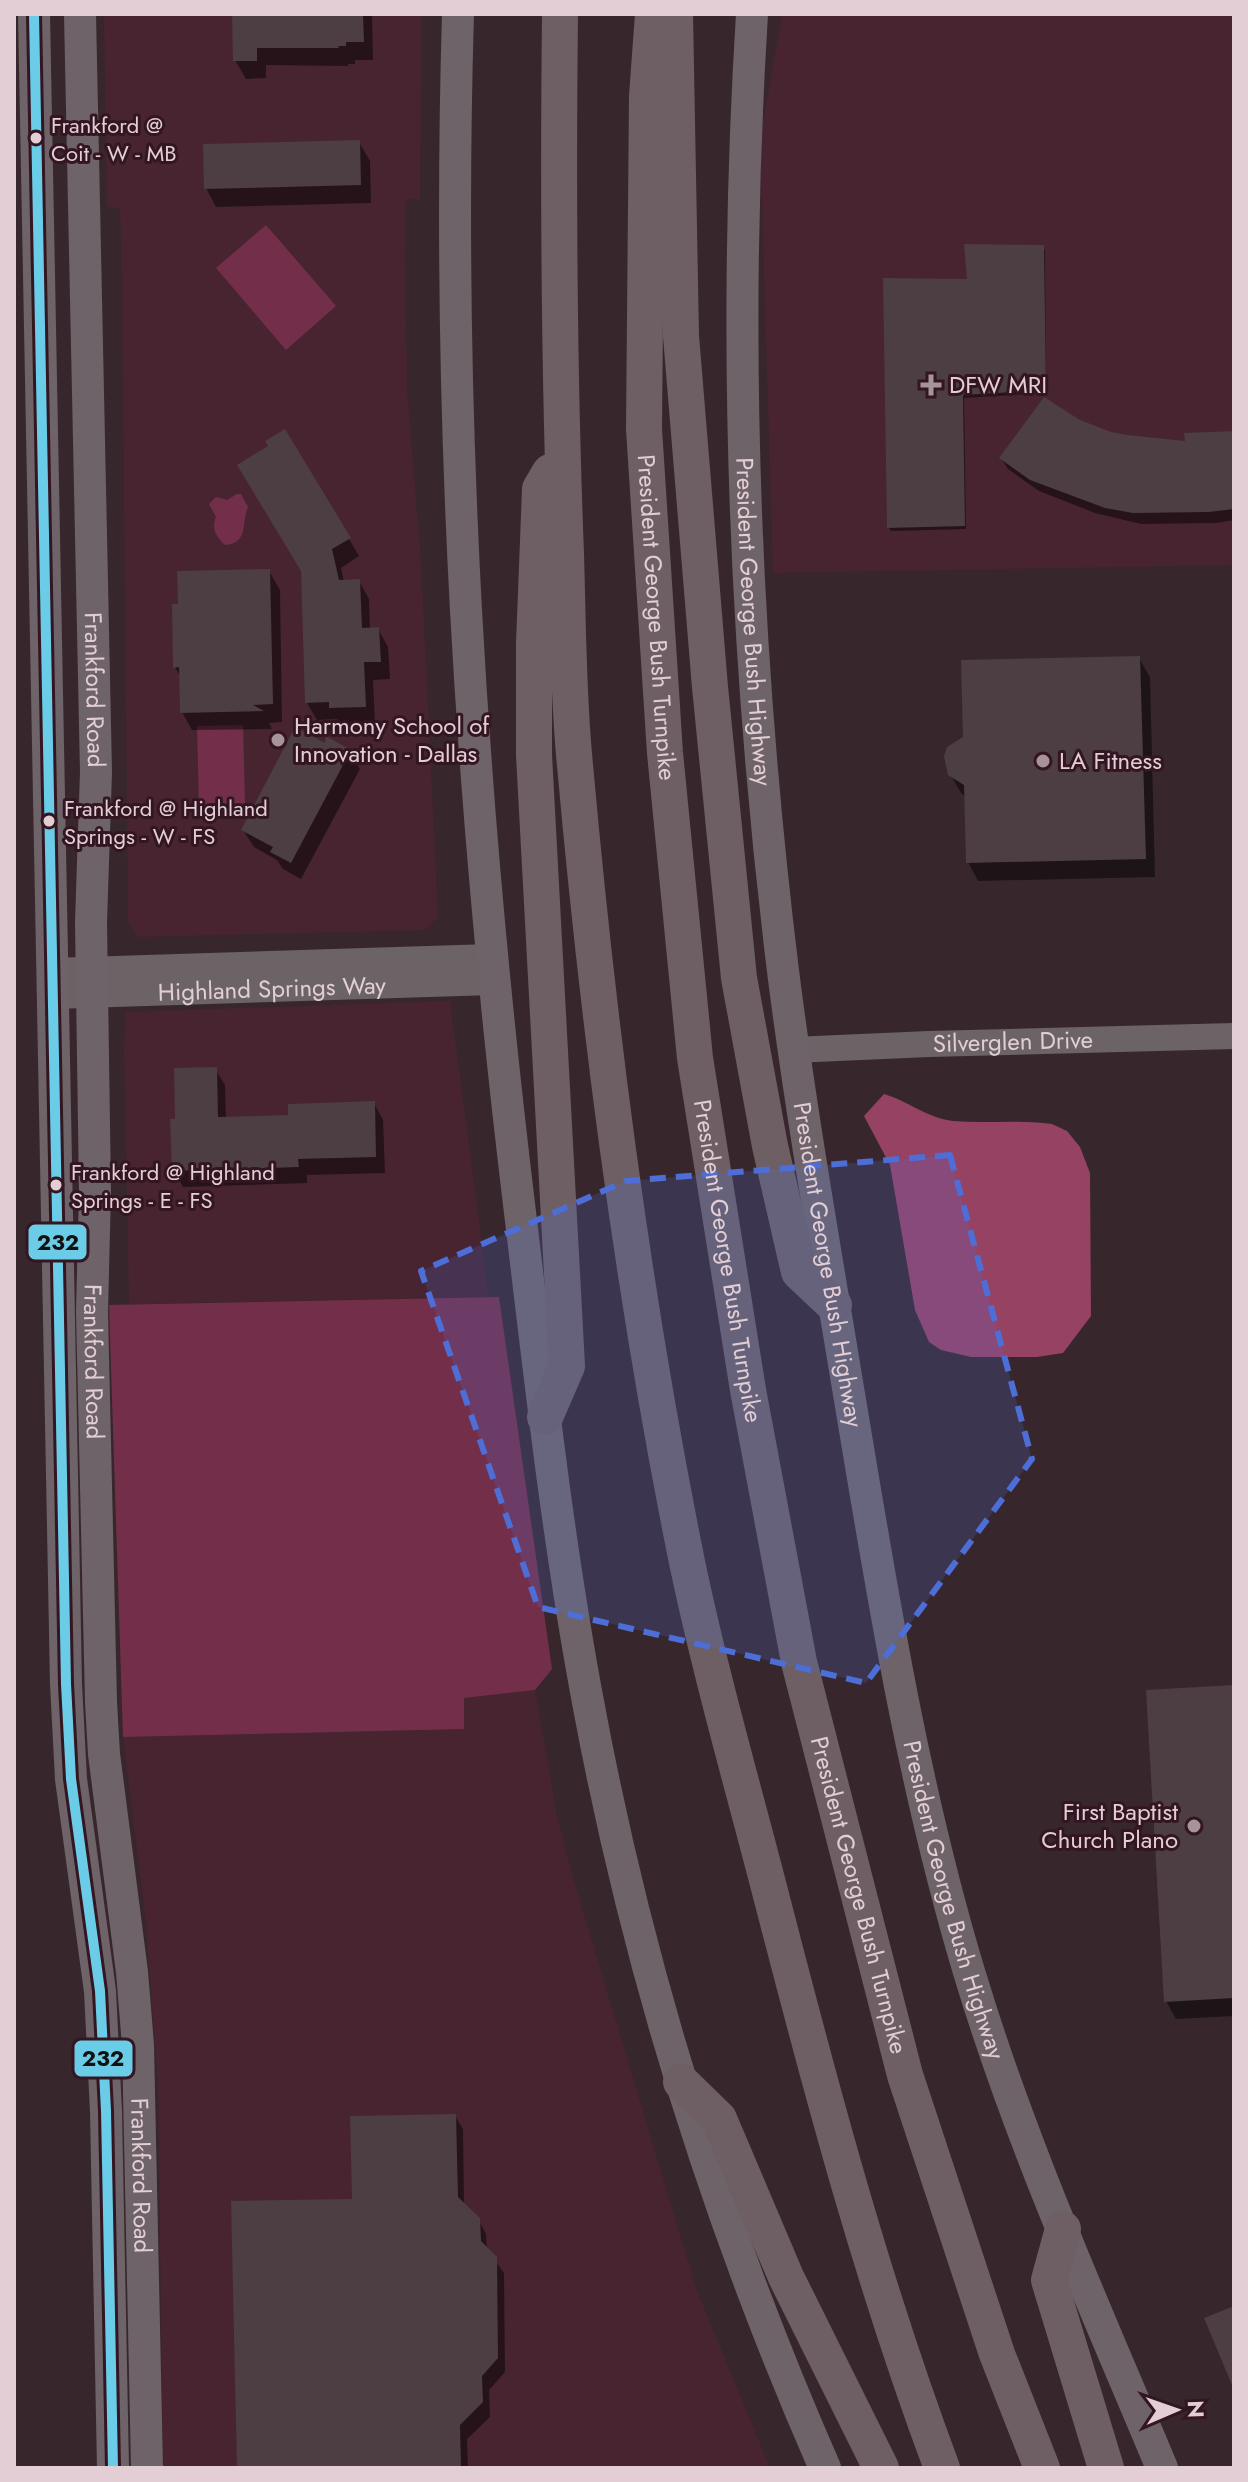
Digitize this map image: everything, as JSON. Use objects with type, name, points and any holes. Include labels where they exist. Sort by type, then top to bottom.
[{"type":"highway","points":[[560,14],[558,227],[573,748],[603,1028],[656,1402],[689,1569],[820,2085],[871,2257],[942,2468]]},
{"type":"highway","name":"President George Bush Turnpike","points":[[653,14],[647,96],[644,429],[665,753],[699,1088],[748,1390],[799,1662],[905,2075],[997,2354],[1042,2468]]},
{"type":"highway","points":[[675,14],[681,336],[710,687],[739,978],[770,1146],[799,1272],[834,1305]]},
{"type":"highway","points":[[545,1417],[567,1366],[536,799],[534,644],[540,489],[562,449]]},
{"type":"highway","points":[[681,2082],[719,2119],[786,2277],[881,2468]]},
{"type":"highway","points":[[1063,2229],[1049,2280],[1106,2468]]},
{"type":"main road","name":"Frankford Road","points":[[34,14],[68,1732],[76,1818],[100,1991],[106,2111],[113,2468]]},
{"type":"main road","name":"Frankford Road","points":[[80,14],[96,772],[92,981],[95,1192],[93,1391],[101,1702],[110,1808],[132,1972],[138,2045],[147,2468]]},
{"type":"main road","points":[[458,14],[454,180],[459,466],[468,671],[492,970],[572,1616],[599,1760],[632,1905],[681,2082],[750,2285],[825,2468]]},
{"type":"main road","name":"President George Bush Highway","points":[[752,14],[742,249],[748,554],[767,820],[793,1050],[834,1305],[890,1638],[932,1838],[950,1907],[993,2048],[1063,2229],[1162,2468]]},
{"type":"main road","points":[[39,246],[85,245]]},
{"type":"main road","points":[[106,2111],[139,2110]]},
{"type":"street","name":"Highland Springs Way","points":[[52,983],[492,970]]},
{"type":"street","name":"Silverglen Drive","points":[[793,1050],[1234,1036]]},
{"type":"highlighted area","points":[[950,1155],[1032,1459],[866,1683],[538,1607],[421,1271],[626,1181]]},
{"type":"shaded area","name":"Harmony School of Innovation - Dallas","points":[[104,14],[422,14],[420,199],[406,199],[405,251],[407,388],[421,562],[438,917],[425,930],[137,937],[128,921],[120,208],[107,207]]},
{"type":"shaded area","points":[[782,14],[1234,14],[1234,565],[773,573],[760,139]]},
{"type":"shaded area","points":[[266,225],[336,306],[286,350],[216,268]]},
{"type":"shaded area","points":[[241,494],[248,507],[243,532],[238,541],[225,545],[215,532],[216,517],[209,504],[216,497],[227,500]]},
{"type":"shaded area","points":[[243,725],[245,804],[199,805],[197,726]]},
{"type":"shaded area","points":[[450,1001],[489,1297],[129,1304],[126,1012]]},
{"type":"shaded area","points":[[884,1094],[953,1121],[1052,1124],[1067,1131],[1080,1147],[1090,1173],[1091,1316],[1063,1353],[1037,1357],[971,1357],[941,1350],[929,1342],[915,1310],[890,1165],[864,1116]]},
{"type":"shaded area","points":[[499,1297],[552,1669],[535,1690],[464,1698],[464,1729],[123,1737],[109,1305]]},
{"type":"shaded area","points":[[535,1690],[557,1816],[574,1881],[696,2288],[770,2468],[163,2468],[158,2081],[145,1914],[123,1737],[464,1729],[464,1698]]},
{"type":"building","points":[[232,14],[363,14],[364,42],[346,42],[346,46],[339,48],[257,48],[257,61],[233,61]]},
{"type":"building","points":[[360,140],[361,185],[204,189],[203,144]]},
{"type":"building","points":[[964,244],[1044,245],[1046,390],[963,395],[965,526],[887,528],[883,278],[967,279]]},
{"type":"building","points":[[1044,397],[1080,420],[1127,435],[1185,441],[1184,433],[1234,431],[1234,509],[1133,513],[1105,508],[1030,480],[999,458]]},
{"type":"building","points":[[285,429],[351,538],[332,549],[339,580],[360,579],[362,628],[379,627],[381,662],[364,662],[366,707],[329,708],[329,702],[305,703],[301,571],[237,465],[268,446],[265,441]]},
{"type":"building","points":[[270,569],[273,704],[253,705],[264,711],[180,713],[179,667],[173,668],[172,604],[178,604],[177,571]]},
{"type":"building","name":"LA Fitness","points":[[1140,656],[1146,859],[966,863],[964,785],[948,775],[944,756],[947,747],[963,737],[961,660]]},
{"type":"building","points":[[295,727],[325,743],[326,736],[351,750],[291,863],[270,852],[273,847],[241,830]]},
{"type":"building","points":[[217,1067],[218,1117],[288,1115],[288,1104],[375,1101],[376,1157],[298,1159],[299,1167],[172,1171],[170,1119],[175,1119],[174,1068]]},
{"type":"building","name":"First Baptist Church Plano","points":[[1234,1685],[1234,1998],[1164,2002],[1146,1690]]},
{"type":"building","points":[[456,2114],[458,2197],[480,2218],[481,2241],[497,2257],[498,2358],[482,2376],[483,2402],[460,2425],[461,2468],[237,2468],[231,2201],[352,2199],[350,2116]]},
{"type":"building","points":[[1234,2306],[1234,2390],[1204,2318]]},
{"type":"transit line","name":"232","points":[[34,14],[66,1684],[71,1779],[100,1991],[106,2111],[113,2468]]},
{"type":"place","name":"Frankford @ Coit - W - MB","points":[[36,138]]},
{"type":"place","name":"DFW MRI","points":[[931,385]]},
{"type":"place","name":"Harmony School of Innovation - Dallas","points":[[278,740]]},
{"type":"place","name":"LA Fitness","points":[[1043,761]]},
{"type":"place","name":"Frankford @ Highland Springs - W - FS","points":[[49,821]]},
{"type":"place","name":"Frankford @ Highland Springs - E - FS","points":[[56,1185]]},
{"type":"place","name":"First Baptist Church Plano","points":[[1194,1826]]}]
